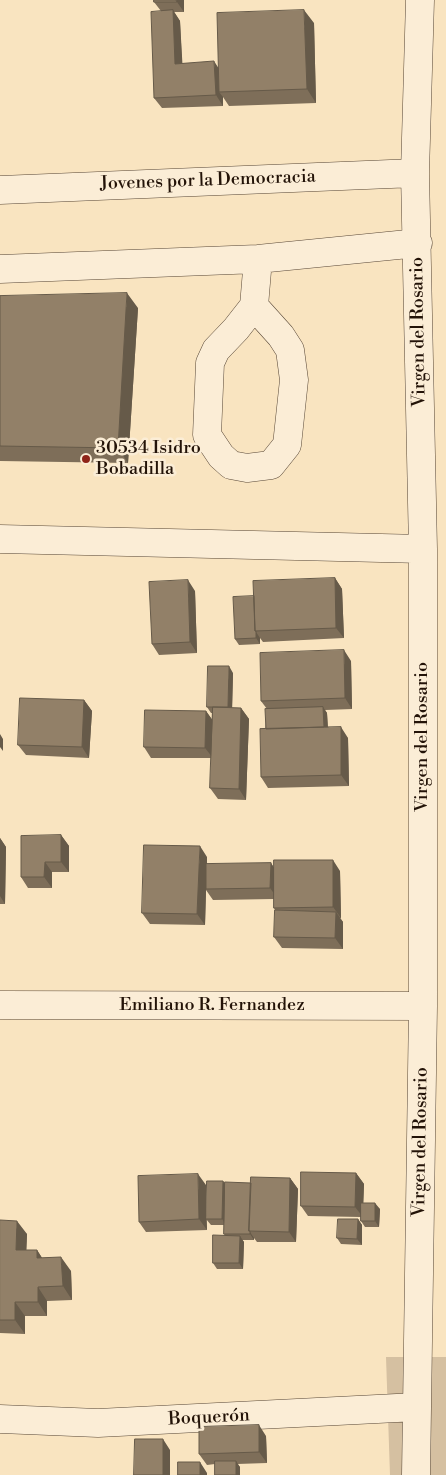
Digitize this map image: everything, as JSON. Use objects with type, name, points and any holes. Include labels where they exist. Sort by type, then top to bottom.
[{"type":"street","name":"Virgen del Rosario","points":[[416,1475],[423,1006],[423,550],[416,173],[420,0]]},
{"type":"street","name":"Jovenes por la Democracia","points":[[0,190],[416,173]]},
{"type":"street","points":[[0,269],[258,259],[418,243]]},
{"type":"street","points":[[254,306],[281,336],[290,350],[294,380],[287,445],[271,464],[247,468],[231,465],[220,456],[207,435],[210,363],[216,350],[254,306],[258,259]]},
{"type":"street","points":[[0,539],[423,550]]},
{"type":"street","name":"Emiliano R. Fernandez","points":[[0,1005],[423,1006]]},
{"type":"street","name":"Boquerón","points":[[0,1419],[98,1423],[417,1407]]},
{"type":"shaded area","points":[[386,1357],[446,1357],[446,1475],[390,1475]]},
{"type":"building","points":[[154,0],[176,0],[177,2],[154,2]]},
{"type":"building","points":[[173,10],[175,64],[214,61],[216,95],[154,98],[151,12]]},
{"type":"building","points":[[304,10],[307,89],[219,92],[217,13]]},
{"type":"building","points":[[127,293],[118,448],[0,446],[0,296]]},
{"type":"building","points":[[335,578],[336,628],[255,631],[253,581]]},
{"type":"building","points":[[188,580],[190,642],[152,644],[149,582]]},
{"type":"building","points":[[254,596],[256,638],[235,639],[233,597]]},
{"type":"building","points":[[344,650],[345,698],[261,701],[260,653]]},
{"type":"building","points":[[208,666],[229,666],[228,707],[207,707]]},
{"type":"building","points":[[20,698],[84,700],[82,747],[18,745]]},
{"type":"building","points":[[213,707],[241,708],[239,789],[210,788]]},
{"type":"building","points":[[323,707],[324,727],[266,729],[265,709]]},
{"type":"building","points":[[145,710],[206,711],[205,748],[144,747]]},
{"type":"building","points":[[341,727],[341,775],[261,777],[260,729]]},
{"type":"building","points":[[61,835],[61,862],[45,862],[44,877],[21,877],[21,836]]},
{"type":"building","points":[[144,845],[200,846],[197,914],[142,913]]},
{"type":"building","points":[[274,860],[333,860],[333,907],[274,908]]},
{"type":"building","points":[[271,863],[270,888],[206,889],[206,864]]},
{"type":"building","points":[[275,910],[336,912],[335,938],[274,937]]},
{"type":"building","points":[[301,1172],[356,1173],[355,1207],[301,1206]]},
{"type":"building","points":[[198,1174],[199,1219],[139,1222],[138,1176]]},
{"type":"building","points":[[251,1177],[290,1178],[289,1232],[249,1231]]},
{"type":"building","points":[[207,1181],[223,1181],[222,1219],[206,1219]]},
{"type":"building","points":[[225,1182],[251,1183],[250,1234],[224,1234]]},
{"type":"building","points":[[361,1203],[375,1203],[375,1221],[361,1221]]},
{"type":"building","points":[[338,1219],[358,1219],[357,1239],[337,1238]]},
{"type":"building","points":[[0,1220],[17,1221],[16,1250],[37,1250],[37,1258],[61,1257],[63,1286],[38,1287],[38,1302],[15,1302],[15,1320],[0,1320]]},
{"type":"building","points":[[213,1235],[240,1236],[239,1263],[213,1263]]},
{"type":"building","points":[[259,1425],[259,1452],[199,1454],[199,1427]]},
{"type":"building","points":[[135,1439],[163,1439],[163,1475],[134,1475]]},
{"type":"building","points":[[215,1461],[236,1461],[236,1475],[215,1475]]},
{"type":"building","points":[[178,1462],[200,1462],[200,1475],[178,1475]]},
{"type":"place","name":"30534 Isidro Bobadilla","points":[[86,459]]}]
